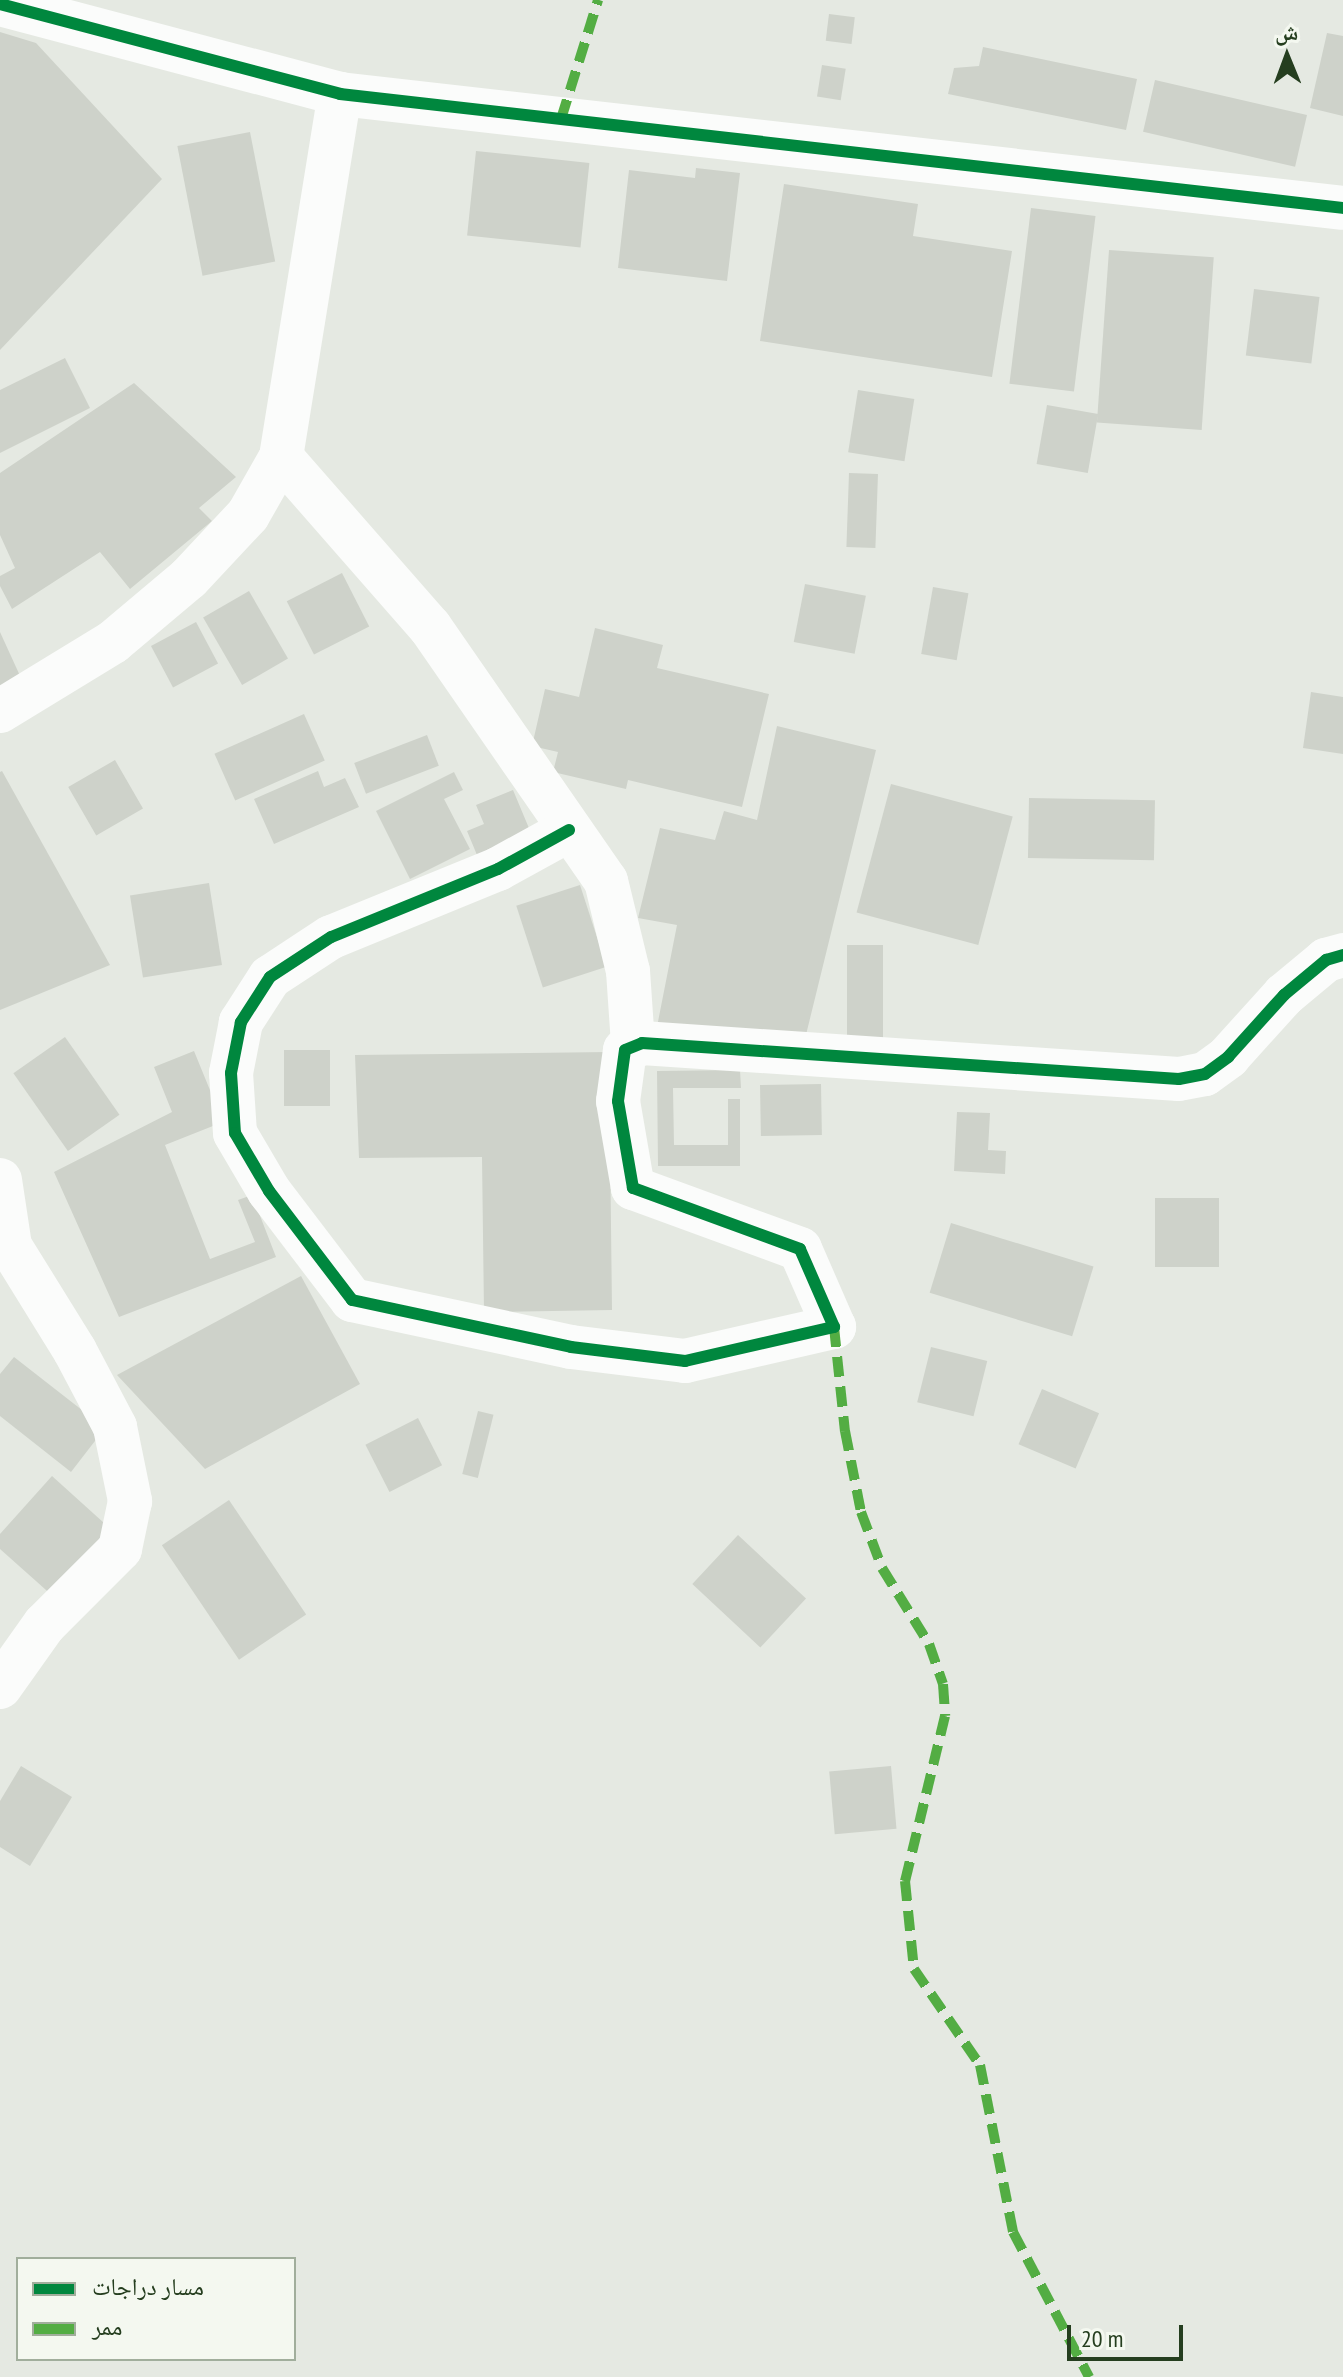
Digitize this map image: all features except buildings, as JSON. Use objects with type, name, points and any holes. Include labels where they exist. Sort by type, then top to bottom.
[{"type":"street","points":[[0,4],[340,94],[1343,208]]},
{"type":"street","points":[[0,711],[113,642],[189,578],[248,515],[281,457],[340,94]]},
{"type":"street","points":[[281,457],[430,627],[606,881],[628,971],[633,1045]]},
{"type":"street","points":[[569,830],[498,869],[331,937],[270,977],[241,1022],[231,1073],[235,1133],[269,1191],[352,1300],[571,1347],[685,1361],[834,1327],[800,1249],[633,1188],[618,1101],[625,1050],[633,1045],[1179,1079],[1205,1074],[1228,1057],[1284,995],[1326,960],[1343,954]]},
{"type":"street","points":[[0,1180],[10,1246],[75,1351],[115,1427],[130,1501],[120,1549],[44,1625],[0,1687]]},
{"type":"marked path","points":[[561,119],[598,0]]},
{"type":"marked path","points":[[834,1327],[845,1431],[861,1512],[882,1568],[929,1644],[943,1684],[945,1716],[905,1881],[914,1969],[980,2065],[1013,2232],[1089,2377]]},
{"type":"cycle path","points":[[0,4],[340,94],[1343,208]]},
{"type":"cycle path","points":[[569,830],[498,869],[331,937],[270,977],[241,1022],[231,1073],[235,1133],[269,1191],[352,1300],[571,1347],[685,1361],[834,1327],[800,1249],[633,1188],[618,1101],[625,1050],[642,1043],[1179,1079],[1205,1074],[1228,1057],[1284,995],[1326,960],[1343,955]]}]
